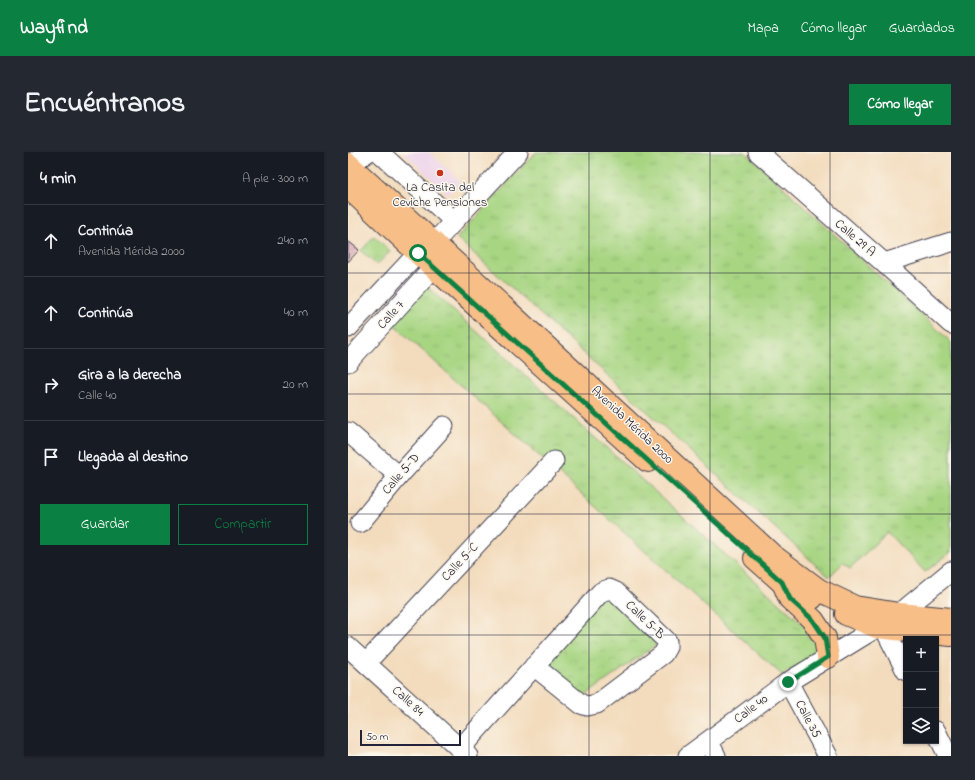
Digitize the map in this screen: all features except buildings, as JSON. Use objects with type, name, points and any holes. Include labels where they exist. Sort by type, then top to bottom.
[{"type":"main road","name":"Avenida Mérida 2000","points":[[349,164],[429,255],[782,582],[833,608],[887,623],[951,635]]},
{"type":"main road","name":"Avenida Mérida 2000","points":[[348,186],[772,555],[819,590],[887,623],[951,619]]},
{"type":"main road","points":[[782,582],[790,599],[813,620],[825,638],[828,657]]},
{"type":"street","points":[[349,164],[368,152]]},
{"type":"street","points":[[379,152],[454,221]]},
{"type":"street","name":"Calle 29 A","points":[[758,152],[951,324]]},
{"type":"street","points":[[429,255],[454,221],[512,154]]},
{"type":"street","points":[[884,263],[951,242]]},
{"type":"street","name":"Calle 7","points":[[348,328],[429,255]]},
{"type":"street","name":"Calle 7","points":[[348,362],[429,255]]},
{"type":"street","name":"Calle 5-D","points":[[360,522],[444,426]]},
{"type":"street","points":[[348,432],[399,476]]},
{"type":"street","name":"Calle 5-C","points":[[366,663],[554,461]]},
{"type":"street","name":"Calle 40","points":[[688,756],[712,749],[788,682],[887,623],[951,571]]},
{"type":"street","name":"Calle 5-B","points":[[464,752],[534,666],[600,592],[609,589],[616,592],[667,641],[667,648],[663,654],[597,704],[587,706],[581,704],[534,666]]},
{"type":"street","points":[[887,623],[903,663]]},
{"type":"street","name":"Calle 84","points":[[348,647],[464,752]]},
{"type":"street","name":"Calle 35","points":[[788,682],[828,756]]},
{"type":"street","points":[[939,737],[948,756]]},
{"type":"shaded area","points":[[403,152],[429,152],[460,181],[448,194]]},
{"type":"green space","points":[[536,152],[745,152],[951,342],[951,552],[925,572],[887,532],[850,568],[843,563],[829,577],[457,238]]},
{"type":"green space","points":[[374,236],[390,251],[377,265],[361,251]]},
{"type":"green space","points":[[426,286],[807,628],[814,638],[818,655],[782,675],[392,323]]},
{"type":"green space","points":[[603,594],[657,644],[582,698],[542,661]]},
{"type":"place","name":"La Casita del Ceviche Pensiones","points":[[440,173]]},
{"type":"route","points":[[418,253],[782,582],[790,599],[813,620],[825,638],[828,657],[788,682]]}]
